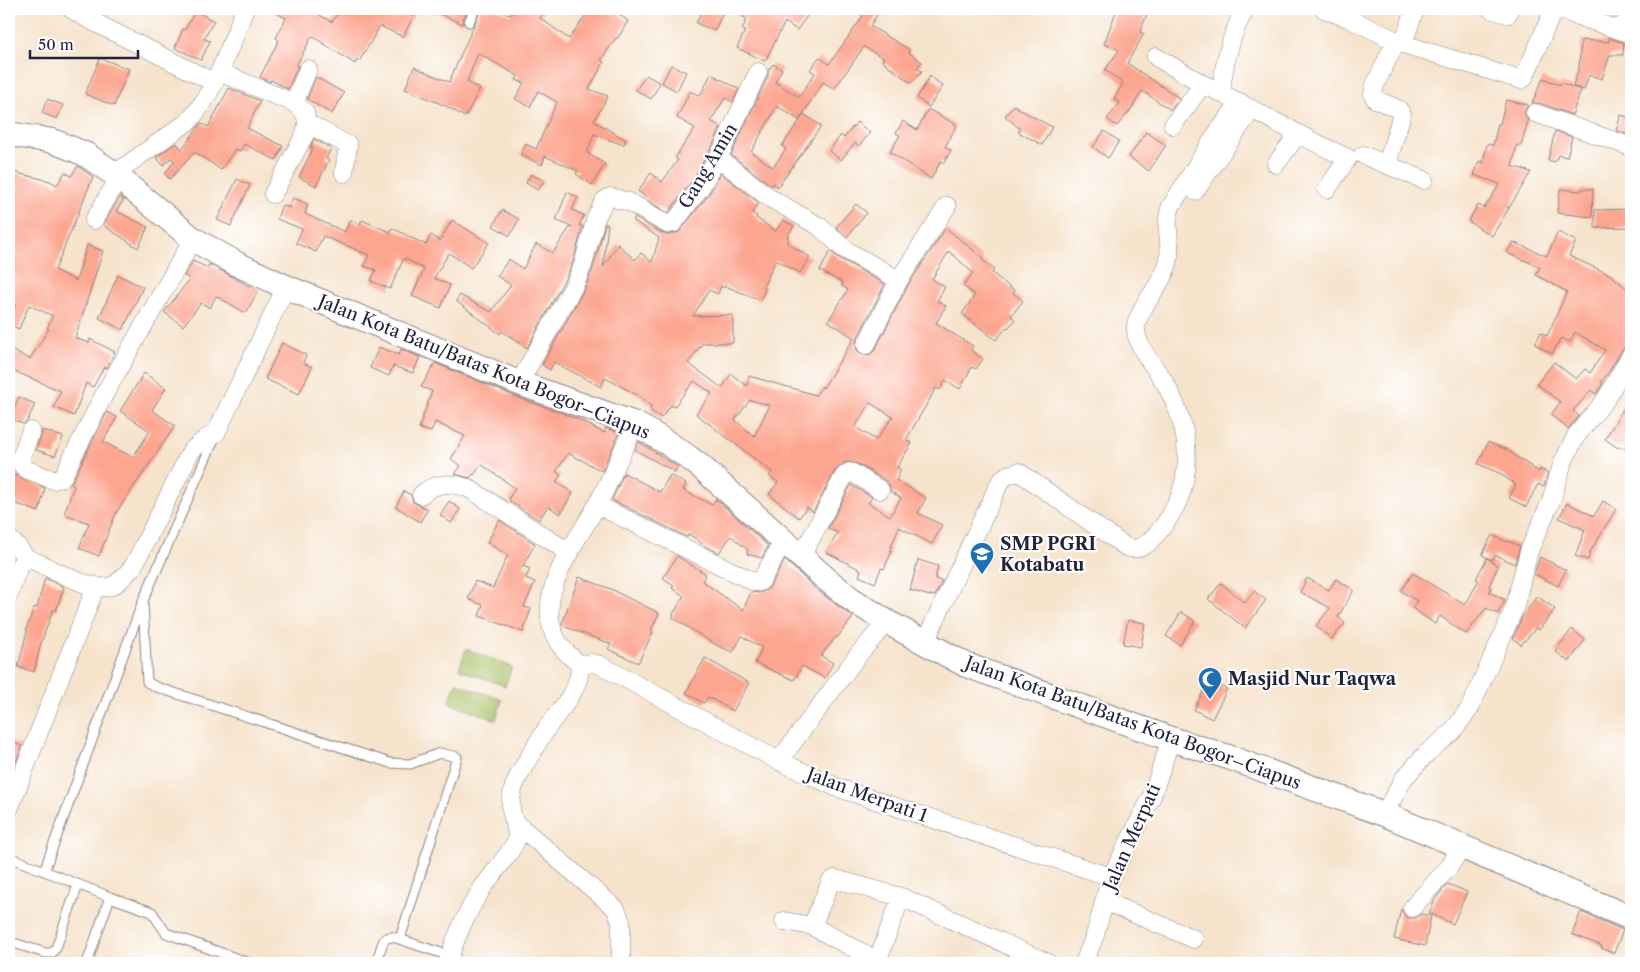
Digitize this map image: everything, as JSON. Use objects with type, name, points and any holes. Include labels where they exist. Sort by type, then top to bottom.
[{"type":"main road","name":"Jalan Kota Batu/Batas Kota Bogor–Ciapus","points":[[9,134],[40,139],[69,147],[85,154],[116,176],[193,239],[223,257],[286,287],[519,382],[635,424],[661,438],[700,466],[801,557],[851,599],[887,622],[953,658],[991,675],[1171,739],[1228,757],[1384,814],[1631,918]]},
{"type":"street","points":[[71,9],[88,19],[216,77],[294,103],[305,112],[307,123],[304,134],[273,194]]},
{"type":"street","points":[[94,220],[116,176],[189,121],[202,103],[216,77],[245,9]]},
{"type":"street","points":[[1222,93],[1223,70],[1235,30],[1246,9]]},
{"type":"street","points":[[1324,9],[1350,13],[1399,42],[1523,80],[1555,9],[1626,32],[1631,15]]},
{"type":"street","points":[[1387,164],[1402,114],[1398,110],[1375,99],[1374,85],[1399,42],[1415,9]]},
{"type":"street","points":[[1491,9],[1508,14]]},
{"type":"street","points":[[1156,57],[1298,134],[1348,158],[1327,189]]},
{"type":"street","points":[[294,103],[308,69]]},
{"type":"street","name":"Gang Amin","points":[[519,382],[580,276],[596,218],[604,201],[610,197],[621,199],[667,224],[672,224],[700,188],[718,158],[758,72]]},
{"type":"street","points":[[1173,125],[1203,84]]},
{"type":"street","points":[[1179,213],[1246,106]]},
{"type":"street","points":[[925,642],[1000,482],[1007,475],[1019,472],[1126,547],[1142,547],[1148,543],[1176,509],[1185,485],[1188,455],[1183,429],[1176,405],[1166,385],[1136,337],[1136,325],[1151,294],[1168,266],[1167,218],[1172,206],[1217,134],[1246,106]]},
{"type":"street","points":[[1535,113],[1631,147]]},
{"type":"street","points":[[307,123],[348,144],[344,173]]},
{"type":"street","points":[[1276,164],[1298,134]]},
{"type":"street","points":[[1363,155],[1424,180]]},
{"type":"street","points":[[718,158],[770,198],[820,227],[855,256],[899,280]]},
{"type":"street","points":[[866,345],[899,280],[947,206]]},
{"type":"street","points":[[31,431],[20,460],[22,465],[26,469],[53,480],[62,478],[106,391],[193,239]]},
{"type":"street","points":[[9,539],[27,559],[87,584],[103,588],[112,585],[127,573],[134,565],[191,451],[205,438],[216,434],[286,287]]},
{"type":"street","points":[[1384,814],[1404,778],[1427,753],[1452,732],[1462,720],[1478,691],[1514,609],[1529,551],[1550,501],[1563,462],[1576,436],[1606,399],[1631,354]]},
{"type":"street","points":[[622,963],[621,922],[616,909],[516,832],[511,804],[516,782],[547,729],[577,686],[580,672],[580,665],[560,646],[555,638],[550,618],[552,593],[561,567],[597,505],[635,424]]},
{"type":"street","points":[[801,557],[844,476],[849,472],[853,473],[880,490]]},
{"type":"street","points":[[421,495],[428,489],[440,484],[454,483],[468,488],[570,553]]},
{"type":"street","points":[[597,505],[754,582],[760,582],[784,540]]},
{"type":"street","points":[[9,595],[20,566],[27,559]]},
{"type":"street","points":[[9,809],[96,586]]},
{"type":"street","points":[[779,761],[853,661],[887,622]]},
{"type":"street","name":"Jalan Merpati 1","points":[[580,665],[592,663],[600,665],[779,761],[854,795],[1111,878]]},
{"type":"street","name":"Jalan Merpati","points":[[1084,963],[1096,935],[1111,878],[1152,796],[1171,739]]},
{"type":"street","points":[[449,960],[472,906],[516,832]]},
{"type":"street","points":[[1412,908],[1450,867],[1462,846]]},
{"type":"street","points":[[812,926],[832,879],[901,897],[1048,963]]},
{"type":"street","points":[[784,921],[812,926],[872,958],[876,958],[880,954],[901,897]]},
{"type":"street","points":[[1104,901],[1194,939]]},
{"type":"lane","points":[[470,22],[475,9]]},
{"type":"lane","points":[[44,872],[143,601],[216,434]]},
{"type":"lane","points":[[143,601],[147,682],[156,687],[390,763],[410,764],[440,753],[457,757],[400,939]]},
{"type":"lane","points":[[9,857],[152,912],[166,933],[249,963]]},
{"type":"lane","points":[[17,944],[45,953],[52,953],[56,948],[78,885]]},
{"type":"lane","points":[[87,963],[110,897]]},
{"type":"lane","points":[[376,963],[383,942],[386,938],[393,937],[449,960]]},
{"type":"green space","points":[[466,649],[512,667],[505,686],[459,669]]},
{"type":"green space","points":[[456,683],[502,700],[496,720],[449,703]]},
{"type":"building","points":[[268,9],[309,9],[332,22],[340,9],[417,9],[403,37],[380,26],[359,62],[357,60],[355,64],[312,36],[296,66],[298,66],[288,89],[271,80],[270,82],[260,77],[279,40],[276,38],[286,18]]},
{"type":"building","points":[[428,9],[468,9],[463,19],[463,24]]},
{"type":"building","points":[[481,9],[496,9],[511,15],[514,9],[545,9],[540,18],[569,39],[590,9],[612,9],[628,21],[601,60],[604,62],[589,89],[608,96],[594,121],[626,140],[623,145],[594,134],[587,153],[605,164],[592,185],[576,174],[578,171],[545,156],[542,165],[521,155],[525,144],[536,149],[557,102],[538,91],[530,107],[515,99],[524,83],[516,80],[518,76],[478,53],[467,82],[480,89],[465,117],[446,106],[405,89],[414,67],[449,82]]},
{"type":"building","points":[[703,9],[725,9],[714,31],[696,23]]},
{"type":"building","points":[[730,9],[765,9],[773,13],[776,9],[812,9],[797,30],[785,22],[765,61],[737,48],[745,31],[742,29],[747,19]]},
{"type":"building","points":[[852,9],[881,9],[870,26],[910,50],[908,52],[922,62],[917,68],[922,71],[911,83],[882,61],[884,58],[864,47],[834,89],[823,82],[799,120],[777,106],[751,152],[773,167],[786,149],[782,146],[804,114],[821,126],[778,187],[773,183],[772,186],[731,155],[768,76],[768,71],[773,64],[782,69],[775,82],[799,97],[815,73],[810,70],[819,57],[829,64],[863,16]]},
{"type":"building","points":[[1117,9],[1149,9],[1140,32],[1144,34],[1127,63],[1179,98],[1171,110],[1142,91],[1130,111],[1117,126],[1107,119],[1120,103],[1114,99],[1123,83],[1105,70],[1119,50],[1104,44]]},
{"type":"building","points":[[195,11],[214,21],[204,39],[210,41],[201,60],[175,48],[183,29],[185,30]]},
{"type":"building","points":[[1609,38],[1624,43],[1623,55],[1610,55],[1602,79],[1589,75],[1584,90],[1573,86],[1579,67],[1581,40],[1609,42]]},
{"type":"building","points":[[100,58],[129,69],[114,106],[85,94]]},
{"type":"building","points":[[671,65],[686,72],[677,91],[662,83]]},
{"type":"building","points":[[711,74],[739,89],[733,102],[725,98],[711,121],[721,127],[713,145],[691,182],[668,213],[646,200],[647,198],[638,191],[651,173],[662,182],[678,160],[675,158],[695,128],[677,118],[690,91],[700,96]]},
{"type":"building","points":[[646,75],[660,83],[651,99],[636,90]]},
{"type":"building","points":[[930,76],[943,86],[929,107],[917,98]]},
{"type":"building","points":[[316,77],[344,93],[332,114],[307,99]]},
{"type":"building","points":[[1543,78],[1560,85],[1561,83],[1581,90],[1572,115],[1539,103],[1532,103]]},
{"type":"building","points":[[229,88],[260,101],[247,128],[283,146],[276,160],[244,144],[240,151],[235,149],[221,170],[195,152],[170,179],[165,174],[174,161],[171,158],[163,165],[156,157],[176,143],[182,149],[201,123],[208,127]]},
{"type":"building","points":[[47,99],[63,105],[57,119],[42,113]]},
{"type":"building","points":[[1506,100],[1528,105],[1525,115],[1528,121],[1521,146],[1517,145],[1512,166],[1531,172],[1492,236],[1468,221],[1478,205],[1484,208],[1500,184],[1474,175],[1479,161],[1483,163],[1487,144],[1493,145]]},
{"type":"building","points":[[1014,105],[1052,127],[1042,145],[1018,132],[1020,129],[1005,116]]},
{"type":"building","points":[[928,109],[957,125],[945,147],[951,150],[944,163],[941,161],[931,179],[890,152],[900,135],[896,133],[903,121],[917,130]]},
{"type":"building","points":[[1621,115],[1631,118],[1631,136],[1616,130]]},
{"type":"building","points":[[857,122],[870,133],[859,146],[855,143],[841,160],[829,151],[841,135],[844,138]]},
{"type":"building","points":[[1104,131],[1119,141],[1108,158],[1093,147]]},
{"type":"building","points":[[1555,131],[1572,137],[1567,157],[1558,155],[1555,162],[1548,160]]},
{"type":"building","points":[[1146,132],[1166,145],[1149,171],[1129,157]]},
{"type":"building","points":[[314,139],[331,148],[326,159],[329,160],[316,186],[299,177],[313,148],[310,147]]},
{"type":"building","points":[[78,166],[93,177],[55,270],[76,281],[87,245],[103,251],[75,338],[89,343],[90,339],[115,352],[107,368],[104,367],[93,387],[86,383],[74,416],[54,407],[61,391],[9,369],[9,349],[30,359],[49,329],[47,328],[53,316],[29,305],[19,329],[9,325],[9,320],[16,304],[9,300],[9,171],[50,181],[57,185],[65,172],[71,176]]},
{"type":"building","points":[[721,173],[759,203],[752,213],[757,216],[756,218],[776,231],[783,220],[794,226],[787,237],[789,239],[787,243],[810,257],[800,273],[776,260],[763,287],[766,288],[760,300],[725,286],[724,288],[721,286],[718,294],[709,290],[693,316],[733,315],[733,343],[703,343],[688,363],[722,388],[731,374],[747,386],[749,376],[816,395],[822,386],[823,388],[854,338],[828,321],[848,290],[841,285],[843,283],[820,271],[830,251],[885,284],[856,341],[857,350],[862,355],[871,354],[875,350],[908,285],[946,228],[983,258],[982,260],[994,269],[992,273],[1015,291],[1013,293],[1023,301],[1011,316],[1015,320],[996,340],[962,314],[975,295],[963,286],[973,273],[949,251],[932,279],[945,287],[937,301],[946,306],[936,323],[973,346],[971,350],[983,359],[976,369],[972,367],[960,389],[945,380],[940,390],[936,388],[906,440],[912,443],[897,467],[901,470],[896,480],[926,498],[918,513],[942,525],[932,544],[899,527],[890,550],[892,551],[884,569],[881,568],[875,583],[859,576],[861,570],[826,552],[838,533],[828,528],[851,485],[872,497],[868,503],[890,516],[901,498],[890,491],[890,486],[886,481],[858,464],[846,462],[835,471],[813,512],[807,507],[799,518],[769,494],[778,482],[769,476],[772,472],[696,414],[712,393],[694,381],[674,407],[671,405],[661,418],[650,410],[652,407],[639,396],[605,378],[601,387],[554,362],[550,370],[542,365],[585,288],[593,268],[605,224],[608,224],[603,267],[618,244],[635,260],[641,253],[652,262],[659,238],[633,220],[635,218],[668,235],[679,232],[709,194]],"holes":[[[750,400],[770,405],[754,436],[735,420]],[[870,403],[893,417],[876,440],[855,427]]]},
{"type":"building","points":[[531,174],[544,181],[538,190],[526,183]]},
{"type":"building","points":[[237,179],[250,185],[231,226],[217,220]]},
{"type":"building","points":[[1560,189],[1581,191],[1581,189],[1593,189],[1592,217],[1557,213]]},
{"type":"building","points":[[567,192],[578,197],[572,210],[584,215],[579,226],[583,226],[573,262],[527,348],[502,331],[500,334],[456,301],[460,295],[491,312],[511,285],[497,276],[509,259],[523,269],[536,244],[553,253],[570,227],[572,227],[556,220]]},
{"type":"building","points":[[120,197],[124,200],[116,211],[148,227],[138,248],[103,225]]},
{"type":"building","points":[[293,198],[308,204],[305,214],[345,232],[350,220],[360,224],[362,220],[390,232],[392,228],[426,245],[431,235],[440,241],[452,220],[489,243],[471,268],[449,253],[434,278],[450,285],[441,308],[412,296],[424,269],[404,258],[390,289],[371,281],[376,270],[364,266],[369,255],[323,236],[316,252],[296,243],[302,229],[277,219],[282,205],[289,208]]},
{"type":"building","points":[[856,204],[867,213],[847,237],[836,227]]},
{"type":"building","points":[[1631,209],[1631,227],[1595,228],[1595,210]]},
{"type":"building","points":[[502,210],[519,219],[510,236],[493,226]]},
{"type":"building","points":[[1558,232],[1576,241],[1569,256],[1611,275],[1631,292],[1631,331],[1624,339],[1631,344],[1622,350],[1601,382],[1603,383],[1596,394],[1591,390],[1573,411],[1579,416],[1568,429],[1551,415],[1560,402],[1537,384],[1554,362],[1576,379],[1585,369],[1590,373],[1605,350],[1575,332],[1570,342],[1561,338],[1552,354],[1535,344],[1541,332],[1547,336],[1567,292],[1536,275],[1540,267],[1507,253],[1513,242],[1547,256]]},
{"type":"building","points":[[193,261],[208,268],[209,264],[258,291],[246,313],[216,296],[210,308],[201,303],[183,326],[164,312],[190,279],[184,276]]},
{"type":"building","points":[[118,275],[143,287],[123,330],[99,318]]},
{"type":"building","points":[[282,343],[306,355],[303,363],[312,367],[299,394],[265,379]]},
{"type":"building","points":[[379,347],[399,355],[401,349],[420,357],[413,373],[393,366],[389,376],[370,368]]},
{"type":"building","points":[[435,363],[514,396],[578,419],[604,433],[606,428],[619,433],[602,471],[568,453],[556,472],[561,475],[556,482],[573,493],[560,514],[548,506],[539,520],[509,501],[515,488],[481,464],[470,478],[455,474],[461,466],[451,459],[465,436],[435,422],[431,432],[419,428],[432,391],[421,387]]},
{"type":"building","points":[[144,373],[166,388],[152,410],[175,426],[116,513],[99,556],[79,548],[89,523],[64,514],[74,486],[71,484],[107,412],[117,417],[103,442],[133,457],[150,431],[120,411]]},
{"type":"building","points":[[1631,396],[1631,452],[1619,446],[1618,448],[1605,439]]},
{"type":"building","points":[[19,397],[35,404],[27,422],[23,424],[10,418]]},
{"type":"building","points":[[43,430],[63,437],[55,456],[36,450]]},
{"type":"building","points":[[639,442],[678,467],[675,472],[635,450]]},
{"type":"building","points":[[1488,442],[1507,450],[1539,472],[1540,469],[1548,473],[1544,487],[1538,484],[1526,507],[1509,498],[1516,485],[1499,473],[1478,464]]},
{"type":"building","points":[[624,473],[660,492],[670,475],[686,484],[683,490],[712,505],[716,499],[768,546],[762,558],[747,554],[748,550],[731,536],[719,553],[689,534],[687,537],[612,500]]},
{"type":"building","points":[[9,475],[18,476],[23,480],[45,488],[39,512],[9,501]]},
{"type":"building","points":[[404,491],[411,495],[413,502],[428,509],[420,522],[396,507]]},
{"type":"building","points":[[449,501],[460,509],[451,523],[440,515]]},
{"type":"building","points":[[1603,501],[1616,509],[1590,552],[1588,560],[1575,556],[1585,530],[1559,518],[1567,503],[1594,516]]},
{"type":"building","points":[[499,520],[535,544],[523,566],[530,569],[526,578],[535,582],[524,607],[531,609],[523,632],[479,616],[483,605],[468,599],[475,581],[493,588],[508,555],[487,543]]},
{"type":"building","points":[[1492,535],[1520,546],[1515,564],[1495,555],[1492,560],[1482,555]]},
{"type":"building","points":[[677,556],[706,574],[702,581],[743,610],[751,592],[760,593],[769,588],[785,560],[816,589],[853,617],[821,656],[833,663],[825,678],[802,666],[794,680],[755,663],[762,648],[742,636],[733,652],[718,646],[673,618],[673,614],[684,596],[672,588],[674,585],[663,578]]},
{"type":"building","points":[[1540,557],[1566,570],[1558,586],[1534,574]]},
{"type":"building","points":[[1487,558],[1498,566],[1489,586],[1491,588],[1489,592],[1505,600],[1498,614],[1486,608],[1466,634],[1440,616],[1435,624],[1412,608],[1417,601],[1401,591],[1413,573],[1465,605],[1479,580],[1476,579]]},
{"type":"building","points":[[918,560],[938,566],[935,579],[942,581],[935,596],[910,590]]},
{"type":"building","points":[[579,577],[616,591],[659,613],[651,631],[653,632],[638,663],[608,649],[611,644],[563,626],[562,623]]},
{"type":"building","points":[[45,578],[64,587],[56,611],[53,610],[41,643],[34,672],[18,667],[26,630],[34,607],[37,608]]},
{"type":"building","points":[[1307,578],[1329,590],[1336,579],[1354,590],[1338,617],[1345,623],[1332,639],[1316,626],[1330,608],[1300,592]]},
{"type":"building","points":[[1221,583],[1245,603],[1254,591],[1266,600],[1245,628],[1208,599]]},
{"type":"building","points":[[1537,596],[1555,609],[1539,630],[1536,628],[1521,645],[1513,638],[1522,617]]},
{"type":"building","points":[[1181,612],[1195,621],[1180,645],[1166,636]]},
{"type":"building","points":[[1128,620],[1145,623],[1141,647],[1123,644]]},
{"type":"building","points":[[1572,629],[1585,640],[1569,662],[1555,651]]},
{"type":"building","points":[[705,658],[749,683],[733,711],[708,697],[704,703],[686,693]]},
{"type":"building","name":"Masjid Nur Taqwa","points":[[1209,680],[1227,689],[1212,719],[1194,710]]},
{"type":"building","points":[[9,741],[22,746],[9,780]]},
{"type":"building","points":[[1448,884],[1467,892],[1453,924],[1429,913],[1435,899]]},
{"type":"building","points":[[1401,909],[1405,916],[1409,918],[1416,918],[1421,914],[1431,916],[1425,946],[1394,939]]},
{"type":"building","points":[[1581,912],[1623,930],[1614,953],[1572,934]]},
{"type":"place","name":"SMP PGRI Kotabatu","points":[[982,575]]},
{"type":"place","name":"Masjid Nur Taqwa","points":[[1210,700]]}]
